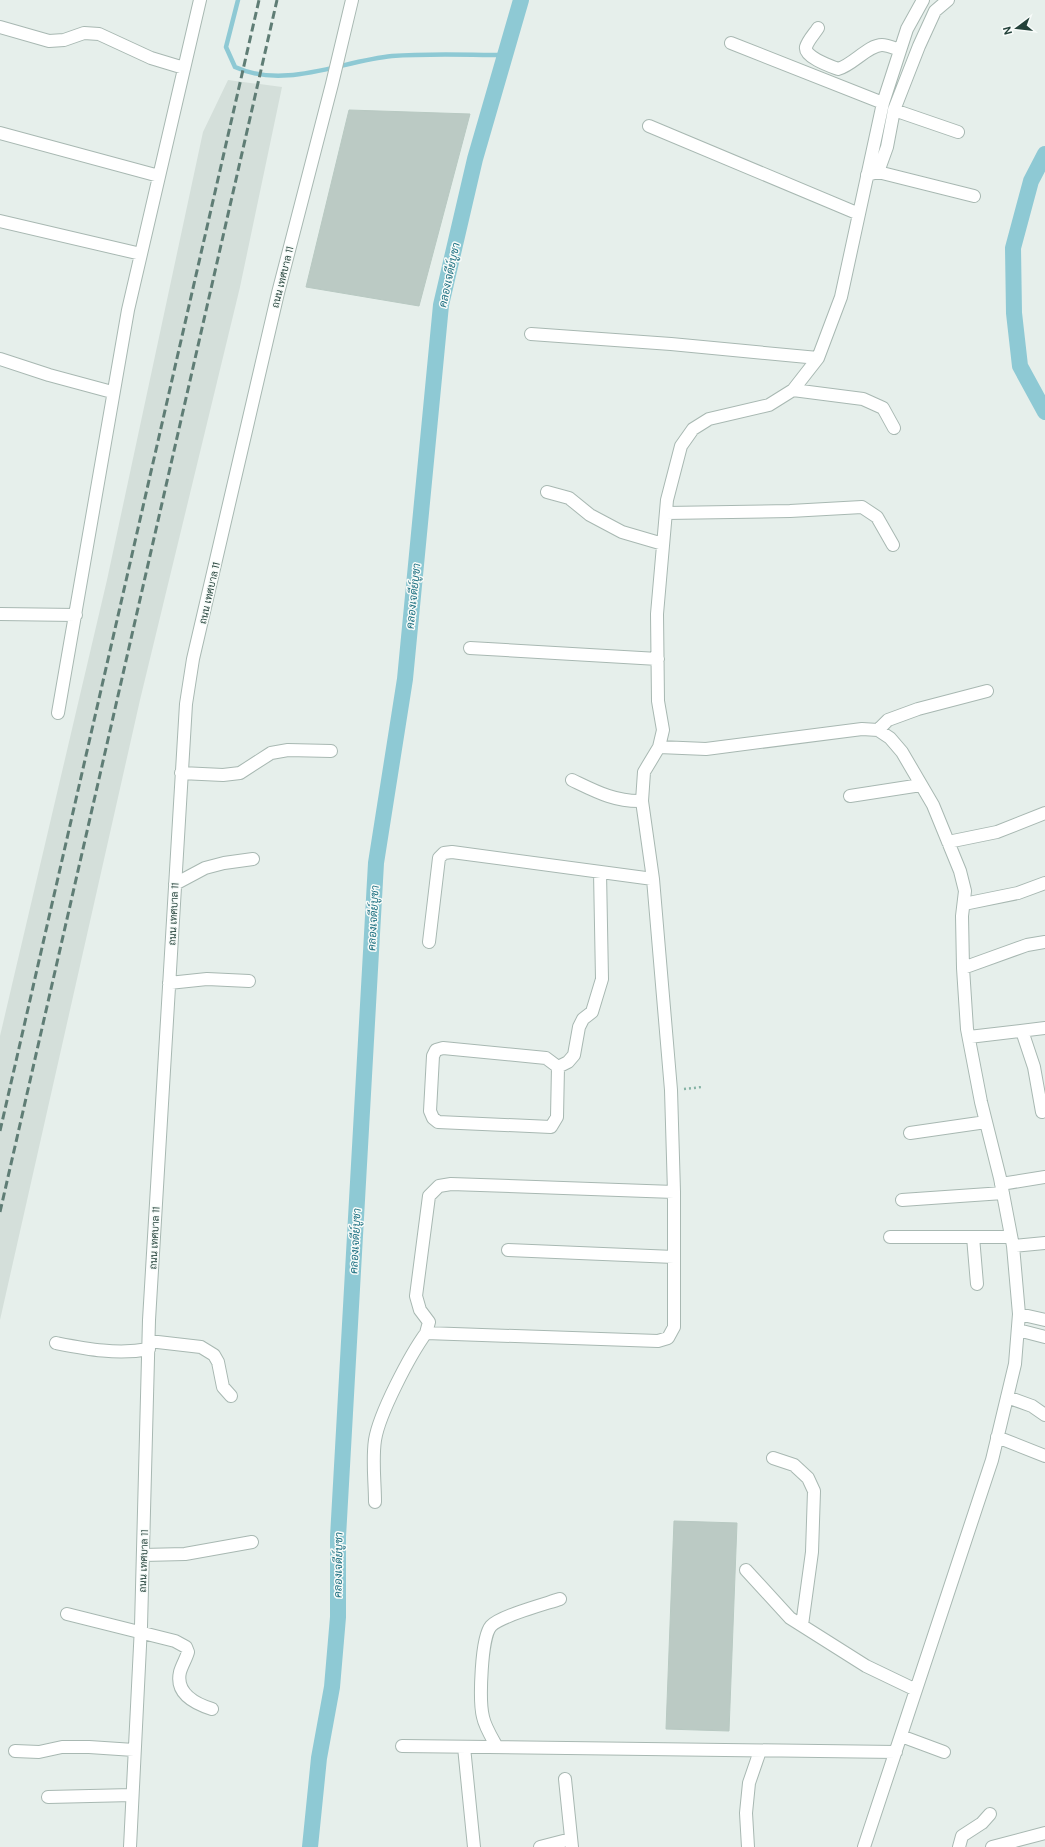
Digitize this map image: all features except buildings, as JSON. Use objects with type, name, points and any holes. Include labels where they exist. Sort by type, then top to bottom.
[{"type":"street","points":[[58,713],[76,615],[112,392],[141,254],[200,0]]},
{"type":"street","name":"ถนน เทศบาล 11","points":[[130,1847],[143,1555],[149,1345],[186,704],[193,659],[278,293],[352,0]]},
{"type":"street","points":[[426,1333],[658,1341],[668,1338],[674,1327],[674,1192],[671,1090],[653,878],[642,801],[644,772],[659,747],[663,730],[658,701],[657,614],[667,500],[681,446],[693,429],[709,419],[769,405],[793,390],[818,358],[841,297],[859,214],[872,173],[884,103],[907,30],[923,0]]},
{"type":"street","points":[[872,173],[887,147],[894,110],[919,46],[935,12],[948,0]]},
{"type":"street","points":[[0,27],[49,41],[64,40],[84,33],[99,34],[151,58],[184,68]]},
{"type":"street","points":[[818,28],[806,46],[806,51],[810,56],[838,69],[857,60],[874,46],[882,45],[900,50]]},
{"type":"street","points":[[731,43],[884,103]]},
{"type":"street","points":[[894,110],[958,132]]},
{"type":"street","points":[[649,126],[859,214]]},
{"type":"street","points":[[0,133],[159,176]]},
{"type":"street","points":[[872,173],[974,196]]},
{"type":"street","points":[[0,220],[141,254]]},
{"type":"street","points":[[531,334],[671,344],[818,358]]},
{"type":"street","points":[[0,359],[49,375],[112,392]]},
{"type":"street","points":[[793,390],[863,399],[883,408],[894,428]]},
{"type":"street","points":[[547,492],[569,498],[590,515],[622,532],[664,544]]},
{"type":"street","points":[[666,513],[790,511],[862,507],[877,517],[893,545]]},
{"type":"street","points":[[0,614],[76,615]]},
{"type":"street","points":[[470,648],[658,659]]},
{"type":"street","points":[[878,730],[888,720],[918,709],[987,691]]},
{"type":"street","points":[[659,747],[706,749],[862,729],[878,730],[890,738],[902,752],[933,805],[960,871],[965,891],[963,968],[969,1037],[1012,1242],[1019,1314],[1015,1364],[992,1460],[864,1847]]},
{"type":"street","points":[[181,773],[223,775],[240,773],[271,753],[288,750],[331,752]]},
{"type":"street","points":[[572,780],[605,796],[620,800],[642,801]]},
{"type":"street","points":[[850,796],[921,786]]},
{"type":"street","points":[[948,842],[996,832],[1045,814]]},
{"type":"street","points":[[430,942],[439,858],[444,853],[452,852],[653,878]]},
{"type":"street","points":[[175,884],[205,868],[224,863],[253,859]]},
{"type":"street","points":[[558,1067],[568,1062],[574,1055],[579,1027],[583,1019],[592,1012],[602,979],[600,872]]},
{"type":"street","points":[[964,904],[1018,893],[1045,883]]},
{"type":"street","points":[[963,968],[1027,945],[1045,942]]},
{"type":"street","points":[[169,983],[207,979],[249,981]]},
{"type":"street","points":[[969,1037],[1045,1028]]},
{"type":"street","points":[[1022,1031],[1034,1066],[1042,1112]]},
{"type":"street","points":[[443,1048],[546,1058],[558,1067],[557,1117],[551,1127],[438,1122],[433,1118],[430,1111],[433,1056],[436,1050],[443,1048]]},
{"type":"street","points":[[910,1133],[986,1122]]},
{"type":"street","points":[[902,1200],[1002,1189],[1045,1177]]},
{"type":"street","points":[[375,1502],[375,1441],[380,1424],[416,1347],[426,1333],[429,1322],[420,1310],[416,1296],[429,1196],[439,1186],[451,1184],[674,1192]]},
{"type":"street","points":[[890,1237],[972,1237],[1012,1242],[1045,1243]]},
{"type":"street","points":[[972,1237],[977,1284]]},
{"type":"street","points":[[508,1250],[674,1257]]},
{"type":"street","points":[[1019,1314],[1045,1320]]},
{"type":"street","points":[[1018,1330],[1045,1337]]},
{"type":"street","points":[[56,1343],[100,1351],[131,1352],[149,1345],[201,1347],[214,1354],[218,1362],[223,1387],[231,1396]]},
{"type":"street","points":[[1007,1397],[1032,1406],[1045,1415]]},
{"type":"street","points":[[997,1437],[1045,1456]]},
{"type":"street","points":[[773,1458],[794,1465],[808,1478],[814,1491],[812,1552],[802,1625]]},
{"type":"street","points":[[143,1555],[185,1554],[252,1542]]},
{"type":"street","points":[[746,1570],[790,1618],[866,1666],[916,1690]]},
{"type":"street","points":[[497,1748],[483,1717],[482,1678],[485,1641],[491,1626],[502,1619],[560,1599]]},
{"type":"street","points":[[67,1614],[175,1641],[186,1647],[188,1652],[180,1673],[180,1682],[184,1692],[195,1704],[212,1709]]},
{"type":"street","points":[[901,1736],[944,1752]]},
{"type":"street","points":[[402,1746],[896,1752]]},
{"type":"street","points":[[15,1751],[39,1752],[62,1747],[134,1750]]},
{"type":"street","points":[[464,1747],[474,1847]]},
{"type":"street","points":[[748,1847],[746,1813],[749,1783],[760,1751]]},
{"type":"street","points":[[540,1847],[572,1843],[565,1779]]},
{"type":"street","points":[[48,1797],[132,1795]]},
{"type":"street","points":[[959,1847],[962,1836],[982,1823],[990,1814]]},
{"type":"street","points":[[992,1847],[1045,1833]]},
{"type":"path","points":[[671,1090],[702,1087]]},
{"type":"shaded area","points":[[228,80],[282,87],[240,287],[140,700],[0,1320],[0,1036],[107,580],[203,132]]},
{"type":"waterway","points":[[238,0],[226,47],[235,67],[254,73],[273,76],[293,75],[392,56],[435,54],[505,55]]},
{"type":"waterway","name":"คลองเจดีย์บูชา","points":[[310,1847],[319,1758],[332,1687],[338,1617],[338,1537],[376,863],[405,679],[441,305],[475,159],[521,0]]},
{"type":"waterway","points":[[1045,154],[1031,181],[1013,248],[1014,313],[1020,366],[1045,412]]},
{"type":"railway","points":[[0,1131],[259,0]]},
{"type":"railway","points":[[0,1212],[277,0]]}]
